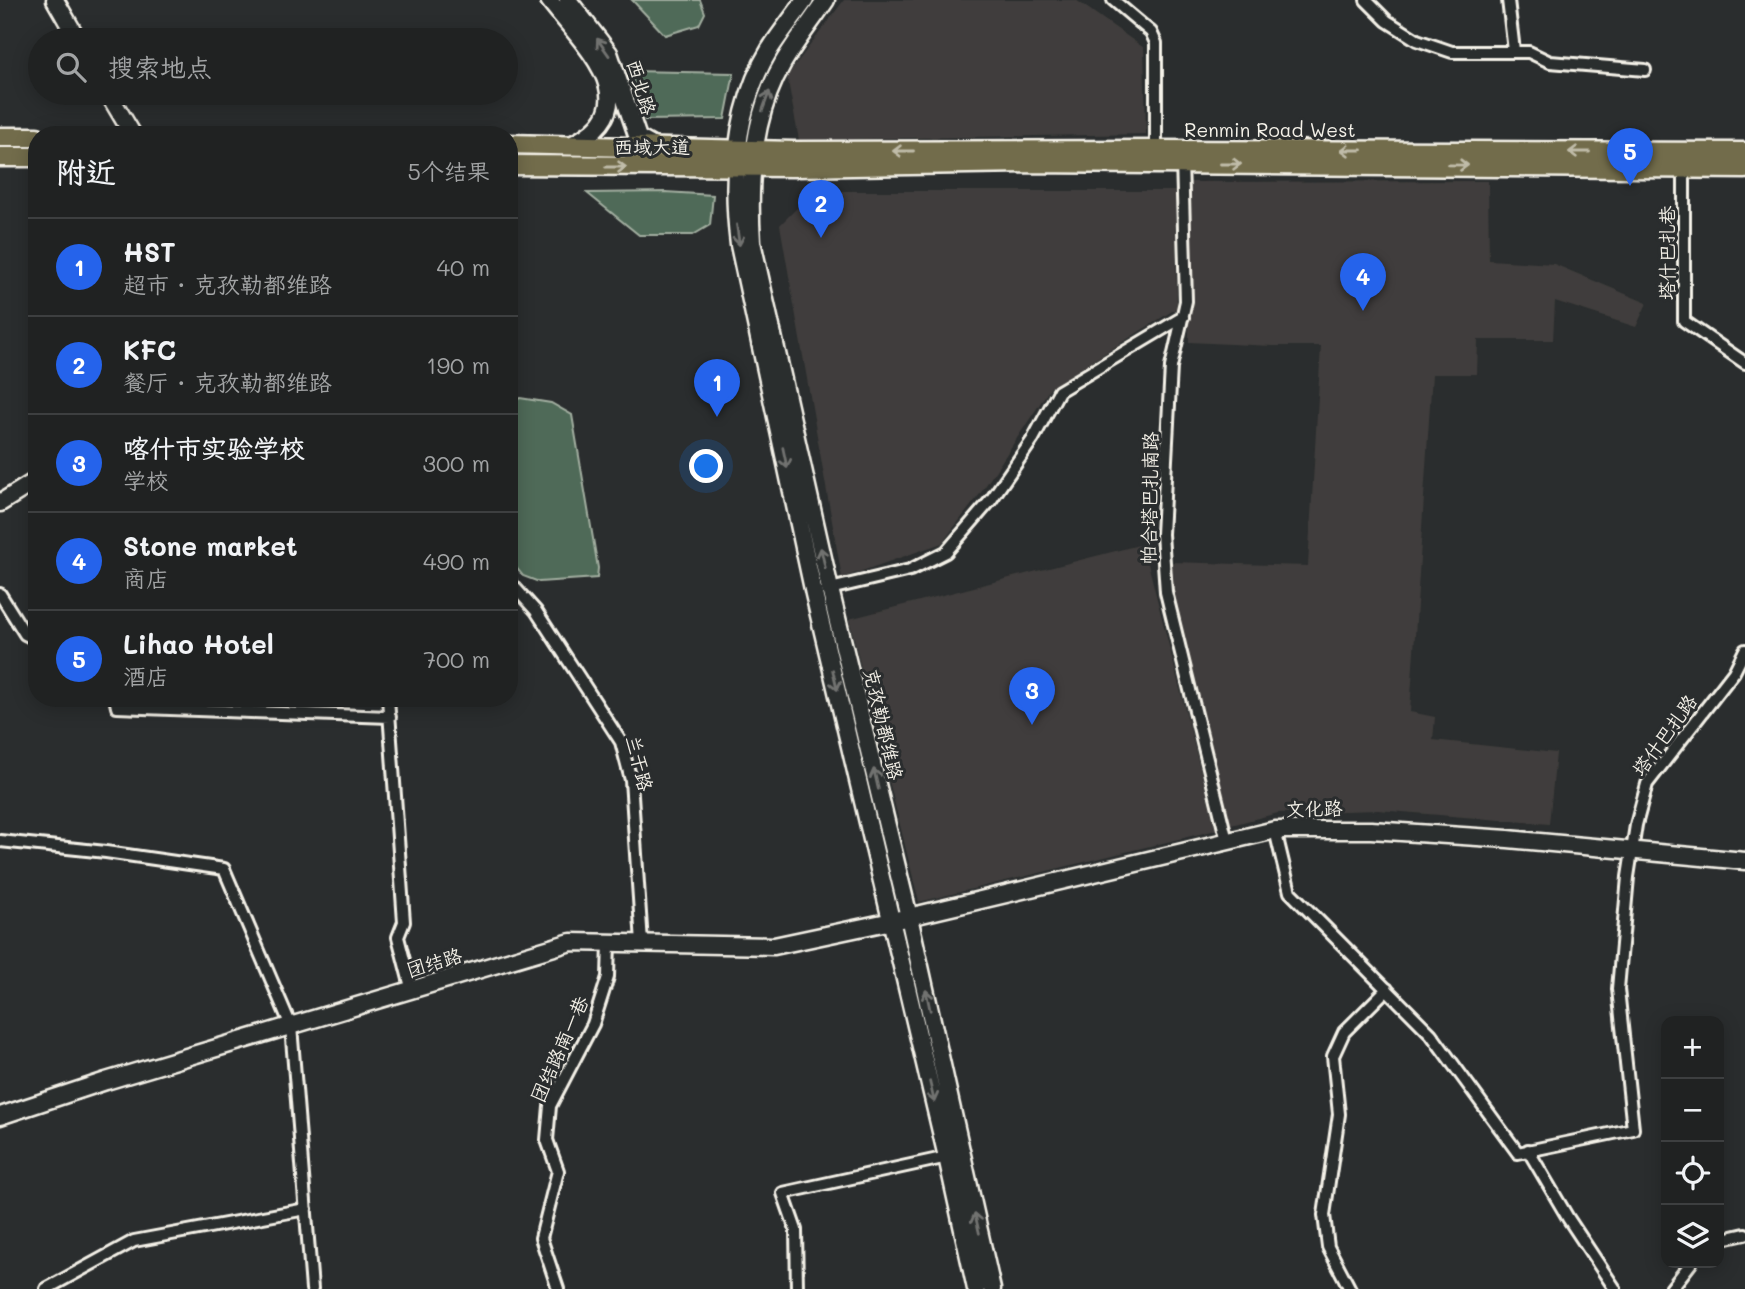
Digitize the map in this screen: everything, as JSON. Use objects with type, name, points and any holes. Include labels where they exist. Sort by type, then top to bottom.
[{"type":"main road","points":[[55,0],[71,28]]},
{"type":"main road","name":"西北路","points":[[549,0],[600,67],[610,90],[608,112],[602,124],[571,145]]},
{"type":"main road","name":"西北路","points":[[568,0],[609,54],[638,138],[654,147]]},
{"type":"main road","points":[[745,158],[747,100],[769,51],[805,0]]},
{"type":"main road","points":[[745,158],[765,100],[783,63],[826,0]]},
{"type":"main road","points":[[115,105],[128,126]]},
{"type":"main road","points":[[0,137],[28,137]]},
{"type":"main road","name":"西域大道","points":[[518,144],[654,147],[745,158]]},
{"type":"main road","name":"Renmin Road West","points":[[794,159],[1028,163],[1156,157],[1684,160],[1745,152]]},
{"type":"main road","points":[[0,157],[28,157]]},
{"type":"main road","name":"克孜勒都维路","points":[[745,158],[752,243],[830,589],[909,917],[954,1155],[976,1289]]},
{"type":"main road","name":"克孜勒都维路","points":[[745,158],[734,204],[739,245],[814,594],[892,921],[992,1289]]},
{"type":"main road","name":"西域大道","points":[[518,165],[794,159]]},
{"type":"main road","name":"Renmin Road West","points":[[1684,160],[1745,169]]},
{"type":"main road","points":[[0,503],[28,486]]},
{"type":"main road","name":"文化路","points":[[892,921],[1275,830],[1358,829],[1745,860]]},
{"type":"main road","name":"团结路","points":[[0,1116],[571,942],[774,946],[892,921]]},
{"type":"street","points":[[1113,0],[1152,32],[1156,43],[1156,157]]},
{"type":"street","points":[[1366,0],[1387,21],[1417,40],[1452,52],[1529,52],[1550,62],[1645,70]]},
{"type":"street","points":[[1508,0],[1514,51]]},
{"type":"street","name":"帕合塔巴扎南路","points":[[1182,157],[1186,301],[1171,368],[1163,534],[1166,592],[1227,841]]},
{"type":"street","name":"塔什巴扎巷","points":[[1684,160],[1684,321],[1745,363]]},
{"type":"street","points":[[830,589],[910,570],[946,552],[998,490],[1033,439],[1059,391],[1182,317]]},
{"type":"street","name":"兰干路","points":[[518,591],[536,611],[621,742],[631,780],[642,943]]},
{"type":"street","points":[[0,594],[28,636]]},
{"type":"street","name":"塔什巴扎路","points":[[1528,1150],[1633,1129],[1618,989],[1632,850],[1647,784],[1734,672],[1745,650]]},
{"type":"street","points":[[117,707],[390,717]]},
{"type":"street","points":[[389,707],[404,922],[398,937],[412,990]]},
{"type":"street","points":[[1275,830],[1290,891],[1431,1034],[1518,1153],[1528,1150],[1568,1218],[1615,1289]]},
{"type":"street","points":[[0,841],[106,852],[224,869],[290,1026],[312,1289]]},
{"type":"street","name":"团结路南一巷","points":[[558,1289],[541,1238],[558,1171],[547,1140],[550,1106],[593,1024],[608,977],[609,942]]},
{"type":"street","points":[[1350,1289],[1328,1247],[1324,1215],[1339,1114],[1333,1056],[1344,1032],[1387,989]]},
{"type":"street","points":[[797,1289],[796,1230],[783,1193],[954,1155]]},
{"type":"street","points":[[46,1289],[134,1241],[306,1209]]},
{"type":"street","points":[[1724,1239],[1745,1234]]},
{"type":"street","points":[[1671,1289],[1686,1268]]},
{"type":"shaded area","points":[[844,0],[1076,0],[1144,48],[1146,134],[799,140],[787,76]]},
{"type":"shaded area","points":[[1488,181],[1489,260],[1554,264],[1647,303],[1636,327],[1555,301],[1553,340],[1478,340],[1477,374],[1432,374],[1410,712],[1435,717],[1433,740],[1556,753],[1549,824],[1378,810],[1278,813],[1231,825],[1177,618],[1171,583],[1171,562],[1308,566],[1321,346],[1189,342],[1189,182]]},
{"type":"shaded area","points":[[814,191],[1175,191],[1177,308],[1051,387],[980,494],[942,543],[842,578],[780,225]]},
{"type":"shaded area","points":[[1143,544],[1216,830],[919,902],[849,619]]},
{"type":"green space","points":[[632,0],[700,0],[705,13],[699,25],[665,35]]},
{"type":"green space","points":[[630,71],[734,73],[725,119],[645,120]]},
{"type":"green space","points":[[665,192],[713,195],[710,225],[693,235],[639,235],[587,193]]},
{"type":"green space","points":[[518,399],[551,403],[572,415],[598,568],[597,578],[539,582],[523,576],[518,570]]},
{"type":"place","name":"Lihao Hotel","points":[[1630,186]]},
{"type":"place","name":"KFC","points":[[821,238]]},
{"type":"place","name":"Stone market","points":[[1363,311]]},
{"type":"place","name":"HST","points":[[717,417]]},
{"type":"place","name":"喀什市实验学校","points":[[1032,725]]}]
